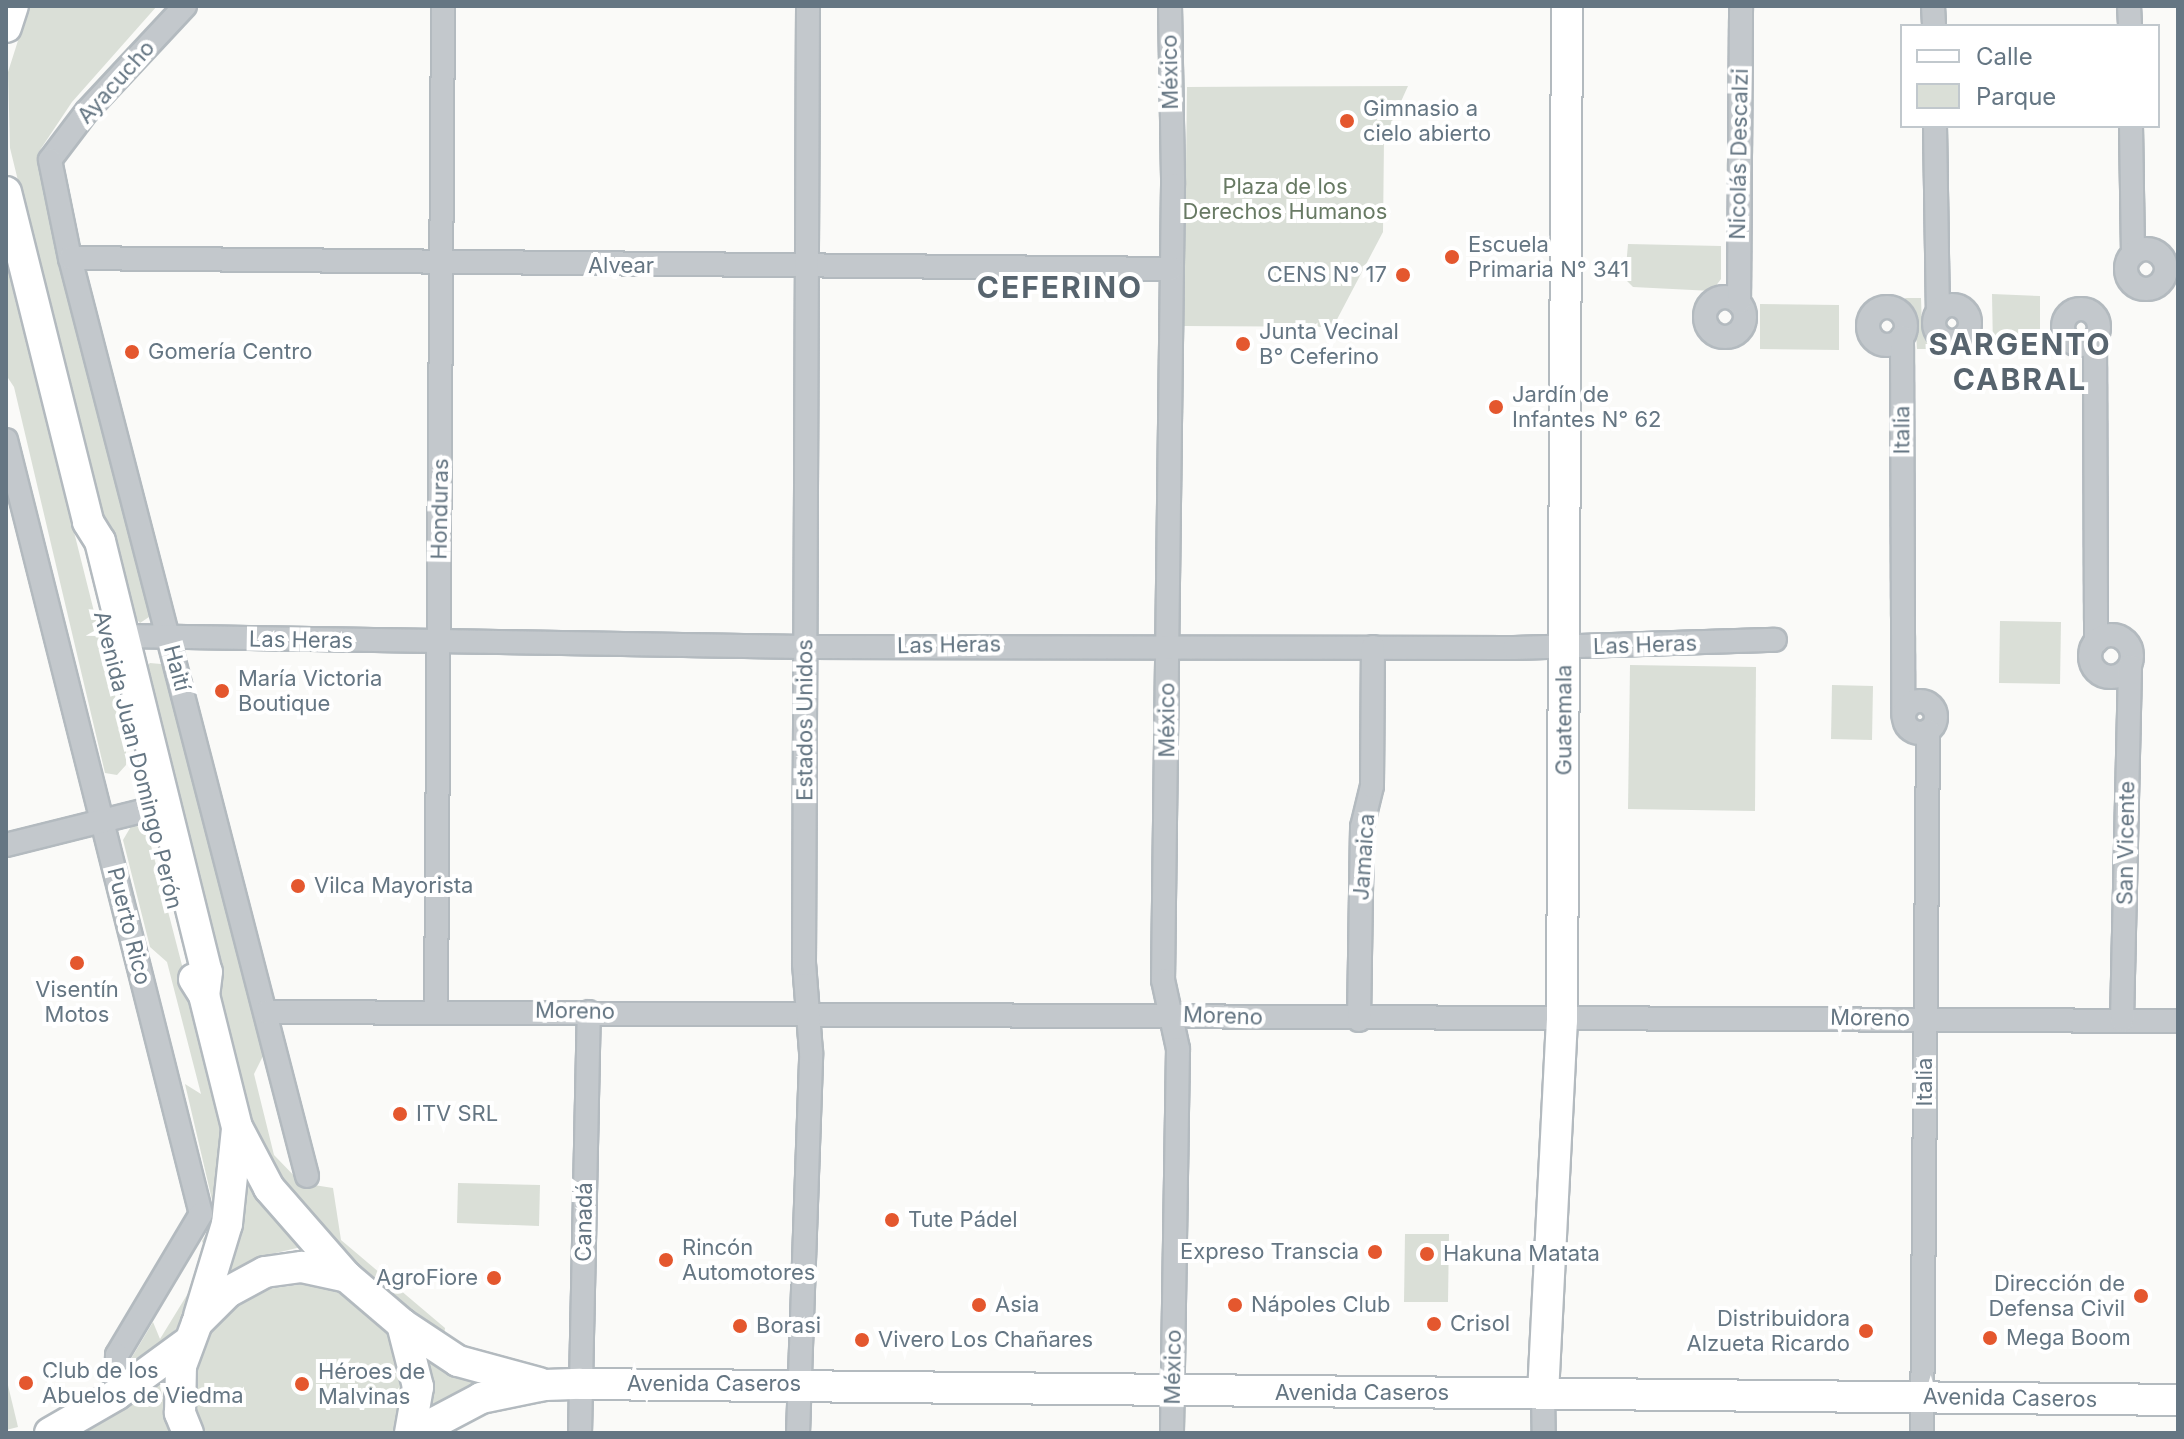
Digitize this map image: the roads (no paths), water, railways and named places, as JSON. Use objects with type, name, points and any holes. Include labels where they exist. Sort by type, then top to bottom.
[{"type":"main road","points":[[6,27],[13,6]]},
{"type":"main road","name":"Guatemala","points":[[1543,1394],[1562,1021],[1567,6]]},
{"type":"main road","name":"Avenida Juan Domingo Perón","points":[[6,192],[88,522],[100,541],[207,972],[204,995]]},
{"type":"main road","name":"Avenida Juan Domingo Perón","points":[[88,522],[85,544],[150,809],[191,975],[204,995],[237,1127],[269,1188],[347,1277],[402,1324]]},
{"type":"main road","name":"Avenida Juan Domingo Perón","points":[[188,1433],[179,1402],[192,1333],[227,1224],[237,1127]]},
{"type":"main road","points":[[50,1433],[116,1395],[192,1333],[228,1292],[265,1272],[302,1267],[347,1277]]},
{"type":"main road","points":[[402,1324],[418,1387],[413,1433]]},
{"type":"main road","name":"Avenida Caseros","points":[[402,1324],[458,1361],[545,1385]]},
{"type":"main road","name":"Avenida Caseros","points":[[413,1433],[481,1398],[545,1385],[580,1384],[798,1383],[1172,1391],[2178,1400]]},
{"type":"street","name":"Ayacucho","points":[[50,160],[87,111],[185,6]]},
{"type":"street","name":"Honduras","points":[[436,1011],[437,643],[444,264],[443,6]]},
{"type":"street","name":"Estados Unidos","points":[[798,1433],[811,1052],[807,1017],[805,647],[808,6]]},
{"type":"street","name":"México","points":[[1170,6],[1171,269],[1163,980],[1178,1049],[1172,1433]]},
{"type":"street","name":"Nicolás Descalzi","points":[[1739,302],[1741,6]]},
{"type":"street","points":[[1935,128],[1938,312]]},
{"type":"street","points":[[2131,128],[2133,254]]},
{"type":"street","name":"Haití","points":[[50,160],[70,258],[307,1176]]},
{"type":"street","name":"Alvear","points":[[70,258],[1171,269]]},
{"type":"street","name":"Italia","points":[[1902,337],[1903,715],[1912,702],[1927,703],[1936,716],[1928,731],[1922,1433]]},
{"type":"street","name":"San Vicente","points":[[2095,339],[2096,642],[2090,657],[2100,673],[2113,676],[2130,666],[2122,1020]]},
{"type":"street","name":"Puerto Rico","points":[[6,440],[201,1214],[117,1355],[116,1395]]},
{"type":"street","name":"Las Heras","points":[[124,636],[805,647],[1564,648],[1775,640]]},
{"type":"street","name":"Jamaica","points":[[1359,1020],[1362,827],[1372,786],[1373,647]]},
{"type":"street","points":[[6,845],[150,809]]},
{"type":"street","name":"Moreno","points":[[267,1012],[589,1012],[807,1017],[1170,1015],[1562,1021],[1738,1016],[2178,1021]]},
{"type":"street","name":"Canadá","points":[[580,1433],[589,1012]]},
{"type":"street","name":"Guatemala","points":[[1543,1394],[1544,1433]]},
{"type":"place","name":"Gimnasio a cielo abierto","points":[[1347,121]]},
{"type":"place","name":"Escuela Primaria N° 341","points":[[1452,257]]},
{"type":"place","name":"CENS N° 17","points":[[1403,275]]},
{"type":"place","name":"Junta Vecinal B° Ceferino","points":[[1243,344]]},
{"type":"place","name":"Gomería Centro","points":[[132,352]]},
{"type":"place","name":"Jardín de Infantes N° 62","points":[[1496,407]]},
{"type":"place","name":"María Victoria Boutique","points":[[222,691]]},
{"type":"place","name":"Vilca Mayorista","points":[[298,886]]},
{"type":"place","name":"Visentín Motos","points":[[77,963]]},
{"type":"place","name":"ITV SRL","points":[[400,1114]]},
{"type":"place","name":"Tute Pádel","points":[[892,1220]]},
{"type":"place","name":"Expreso Transcia","points":[[1375,1252]]},
{"type":"place","name":"Hakuna Matata","points":[[1427,1254]]},
{"type":"place","name":"Rincón Automotores","points":[[666,1260]]},
{"type":"place","name":"AgroFiore","points":[[494,1278]]},
{"type":"place","name":"Dirección de Defensa Civil","points":[[2141,1296]]},
{"type":"place","name":"Asia","points":[[979,1305]]},
{"type":"place","name":"Nápoles Club","points":[[1235,1305]]},
{"type":"place","name":"Crisol","points":[[1434,1324]]},
{"type":"place","name":"Borasi","points":[[740,1326]]},
{"type":"place","name":"Distribuidora Alzueta Ricardo","points":[[1866,1331]]},
{"type":"place","name":"Mega Boom","points":[[1990,1338]]},
{"type":"place","name":"Vivero Los Chañares","points":[[862,1340]]},
{"type":"place","name":"Club de los Abuelos de Viedma","points":[[26,1383]]},
{"type":"place","name":"Héroes de Malvinas","points":[[302,1384]]},
{"type":"district","name":"CEFERINO","points":[[1060,287]]},
{"type":"district","name":"SARGENTO CABRAL","points":[[2020,361]]},
{"type":"park label","name":"Plaza de los Derechos Humanos","points":[[1285,198]]}]
